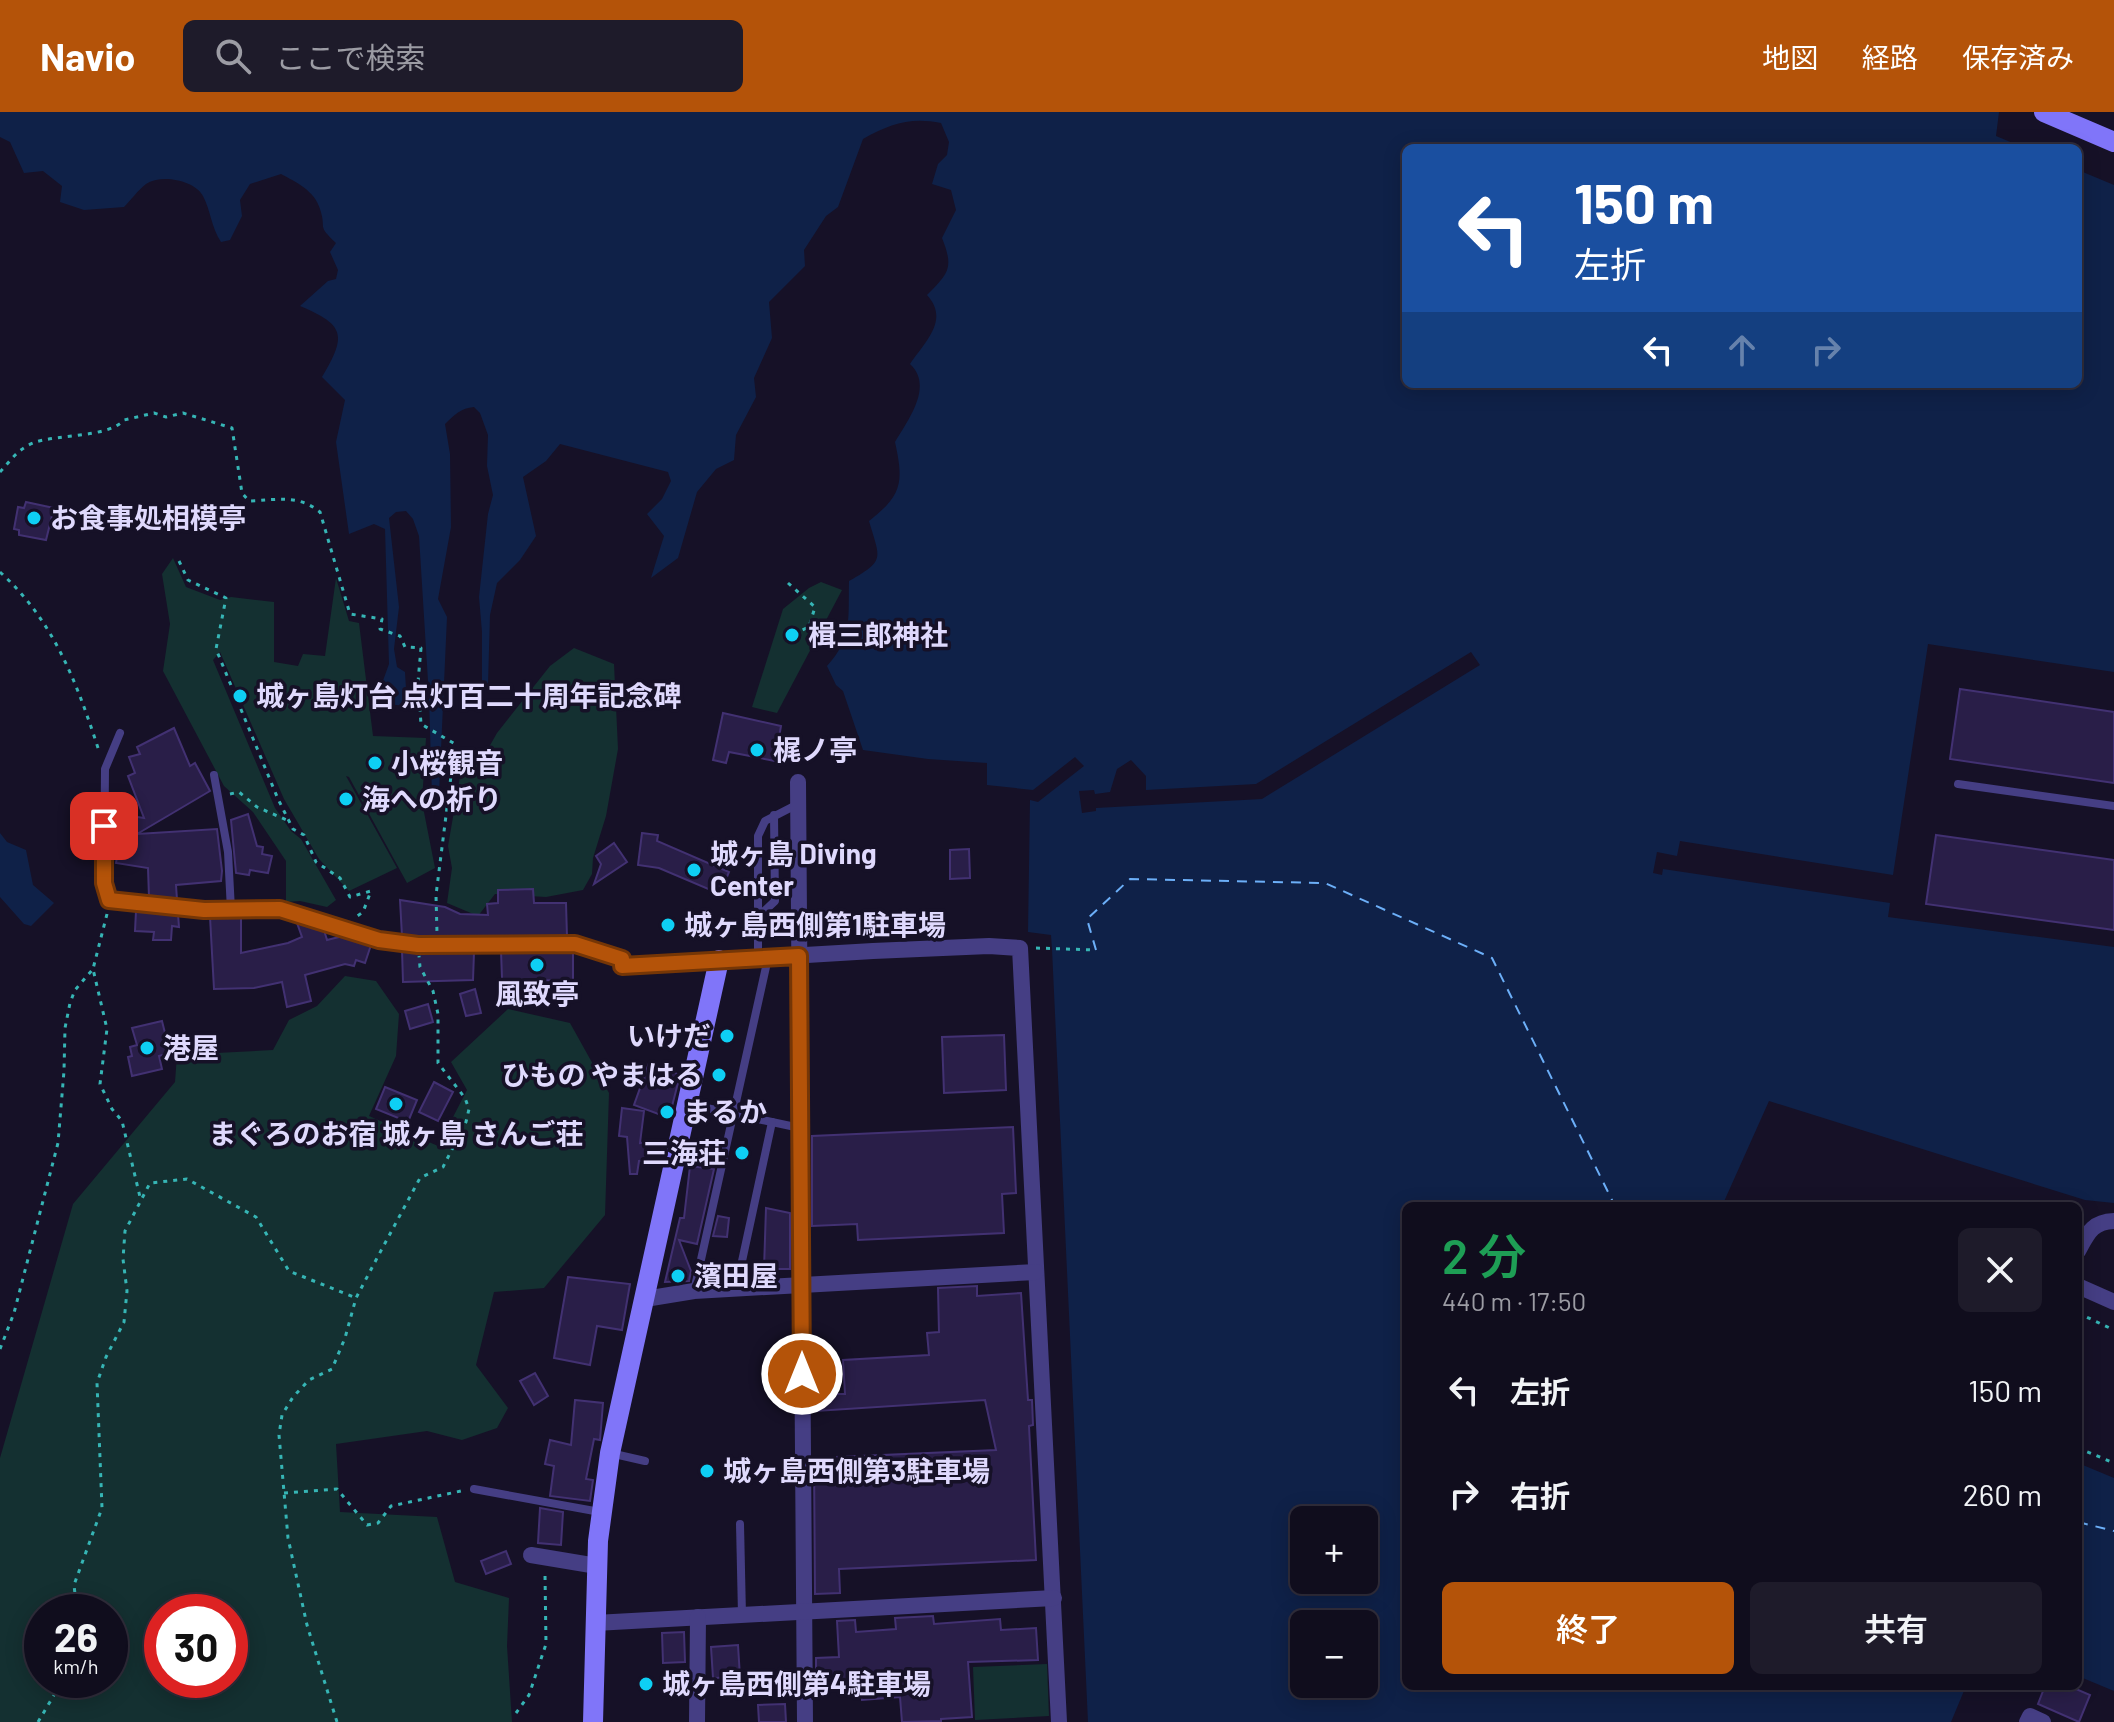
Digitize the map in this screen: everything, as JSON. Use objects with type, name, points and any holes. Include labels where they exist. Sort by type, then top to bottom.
[{"type":"street","points":[[2044,112],[2114,142]]},
{"type":"street","points":[[798,782],[805,1722]]},
{"type":"street","points":[[622,966],[989,946],[1020,948],[1059,1722]]},
{"type":"street","points":[[593,1722],[600,1512],[610,1453],[719,960]]},
{"type":"street","points":[[2082,1244],[2091,1228],[2099,1223],[2114,1221]]},
{"type":"street","points":[[645,1299],[694,1291],[1036,1272]]},
{"type":"street","points":[[2082,1288],[2114,1302]]},
{"type":"street","points":[[531,1555],[597,1566]]},
{"type":"street","points":[[595,1623],[1054,1598]]},
{"type":"street","points":[[697,1722],[698,1617]]},
{"type":"street","points":[[2027,1722],[2030,1716],[2043,1722]]},
{"type":"lane","points":[[120,733],[105,769],[104,883],[109,900],[204,910],[280,909],[379,940],[418,945],[575,944],[622,959],[622,966]]},
{"type":"lane","points":[[214,775],[228,852],[231,910]]},
{"type":"lane","points":[[1958,784],[2114,806]]},
{"type":"lane","points":[[694,1291],[735,1114],[763,958],[758,917],[758,836],[761,826],[774,815],[798,804]]},
{"type":"lane","points":[[758,917],[775,901],[774,815]]},
{"type":"lane","points":[[688,1104],[800,1129]]},
{"type":"lane","points":[[736,1289],[772,1122]]},
{"type":"lane","points":[[610,1453],[645,1461]]},
{"type":"lane","points":[[474,1489],[600,1512]]},
{"type":"lane","points":[[740,1524],[742,1615]]},
{"type":"path","points":[[0,472],[17,452],[33,442],[120,425],[124,420],[154,413],[166,417],[183,413],[232,428],[242,493],[249,501],[287,497],[309,503],[320,512],[350,614],[382,619],[380,629],[400,636],[405,647],[421,648],[418,682],[421,724],[455,744],[436,895],[438,945]]},
{"type":"path","points":[[179,561],[188,580],[226,598],[216,649],[293,829],[304,835],[316,862],[340,878],[350,897],[371,891],[363,912],[342,927]]},
{"type":"path","points":[[0,572],[22,592],[66,658],[105,769]]},
{"type":"path","points":[[788,583],[815,607],[809,627],[798,632]]},
{"type":"path","points":[[218,796],[239,792],[257,807],[289,821]]},
{"type":"path","points":[[0,1349],[14,1313],[58,1143],[65,1028],[70,1003],[75,990],[93,969],[105,931],[109,900]]},
{"type":"path","points":[[337,1722],[307,1625],[288,1538],[279,1435],[282,1415],[293,1397],[309,1380],[332,1369],[356,1298],[420,1178],[443,1167],[466,1122],[469,1109],[465,1098],[438,1063],[438,1014],[433,991],[420,967],[418,945]]},
{"type":"path","points":[[1020,948],[1096,950]]},
{"type":"path","points":[[93,969],[107,1029],[100,1084],[112,1109],[122,1121],[140,1197]]},
{"type":"path","points":[[75,1594],[74,1585],[102,1508],[97,1383],[124,1322],[127,1291],[123,1259],[125,1231],[140,1197],[150,1183],[187,1179],[256,1217],[289,1271],[356,1298]]},
{"type":"path","points":[[2082,1315],[2114,1330]]},
{"type":"path","points":[[2082,1450],[2114,1463]]},
{"type":"path","points":[[284,1493],[337,1489],[367,1525],[378,1523],[391,1506],[474,1489]]},
{"type":"path","points":[[516,1713],[529,1695],[546,1644],[547,1576],[531,1555]]},
{"type":"path","points":[[38,1722],[52,1698]]},
{"type":"green space","points":[[173,558],[186,587],[220,600],[231,597],[274,602],[274,662],[298,666],[303,654],[325,656],[336,578],[349,621],[359,623],[373,736],[426,738],[422,802],[435,868],[407,883],[346,776],[397,868],[349,891],[319,859],[284,799],[220,652],[213,660],[275,808],[291,831],[301,839],[336,900],[327,907],[300,901],[286,902],[286,861],[253,812],[224,786],[163,671],[170,624],[162,574]]},
{"type":"green space","points":[[821,582],[842,590],[777,713],[752,707],[783,609]]},
{"type":"green space","points":[[574,648],[614,664],[618,749],[592,874],[583,890],[546,897],[495,894],[478,916],[447,903],[452,868],[448,846],[462,765],[484,756],[497,733],[550,666]]},
{"type":"green space","points":[[345,976],[376,981],[399,1014],[396,1056],[369,1116],[438,1146],[467,1090],[451,1062],[508,1009],[570,1023],[609,1093],[605,1215],[544,1288],[494,1292],[476,1365],[508,1408],[497,1428],[462,1440],[427,1431],[336,1444],[340,1512],[437,1517],[455,1582],[509,1598],[507,1646],[512,1722],[0,1722],[0,1458],[73,1204],[175,1082],[177,1055],[273,1050],[289,1020],[317,1006]]},
{"type":"green space","points":[[1047,1664],[1049,1716],[975,1720],[973,1667]]},
{"type":"water","points":[[0,112],[1999,112],[1996,136],[2015,144],[1402,144],[1402,388],[2082,388],[2082,172],[2114,185],[2114,672],[1928,644],[1893,875],[1680,841],[1677,856],[1657,852],[1653,873],[1662,875],[1663,869],[1890,903],[1888,917],[2114,947],[2114,1203],[2085,1200],[1769,1101],[1724,1202],[1402,1202],[1402,1690],[1964,1690],[1951,1722],[1088,1722],[1051,935],[1028,932],[1030,800],[1038,802],[1084,766],[1075,757],[1033,790],[987,785],[987,763],[863,750],[843,691],[836,685],[827,666],[845,636],[849,581],[869,568],[877,557],[869,521],[888,503],[898,487],[895,442],[912,413],[919,393],[920,382],[910,364],[936,322],[933,304],[927,295],[947,270],[948,256],[942,238],[956,210],[951,190],[932,184],[938,164],[947,155],[949,142],[941,123],[900,123],[863,139],[838,207],[826,216],[804,250],[805,266],[769,302],[772,338],[754,378],[756,397],[736,435],[734,460],[716,469],[697,492],[678,558],[651,578],[664,536],[647,514],[662,499],[671,481],[668,472],[560,444],[546,461],[523,477],[536,536],[520,560],[497,583],[490,615],[488,684],[482,686],[479,597],[493,495],[487,466],[488,435],[480,413],[474,407],[461,410],[445,424],[450,454],[451,527],[438,599],[447,617],[439,794],[432,795],[419,536],[413,519],[406,511],[396,512],[389,518],[399,607],[394,649],[397,667],[405,672],[407,706],[375,703],[389,664],[385,529],[374,524],[349,534],[336,442],[345,400],[322,377],[335,351],[337,333],[326,319],[300,306],[328,281],[336,279],[338,270],[330,252],[336,243],[324,229],[318,203],[304,188],[281,174],[250,184],[240,200],[242,216],[230,240],[221,242],[199,190],[177,180],[160,179],[146,184],[124,207],[84,210],[60,202],[62,186],[43,171],[24,173],[10,142],[0,137]]},
{"type":"water","points":[[0,833],[7,842],[26,850],[33,885],[54,903],[31,926],[24,924],[0,897]]},
{"type":"water","points":[[2082,1465],[2114,1478],[2114,1691],[2082,1678]]},
{"type":"pier","points":[[1471,652],[1480,665],[1262,799],[1096,808],[1096,811],[1082,813],[1079,791],[1094,790],[1095,794],[1110,792],[1117,769],[1131,760],[1146,776],[1146,790],[1256,784]]},
{"type":"building","name":"お食事処相模亭","points":[[26,502],[54,508],[46,540],[19,535],[19,530],[14,529],[18,507],[24,508]]},
{"type":"building","points":[[1960,689],[2114,712],[2114,783],[1950,759]]},
{"type":"building","points":[[723,713],[781,726],[775,761],[729,752],[726,763],[713,760]]},
{"type":"building","points":[[174,728],[190,766],[195,763],[210,791],[137,834],[217,829],[222,871],[221,881],[176,885],[177,900],[149,897],[148,868],[116,863],[124,815],[144,818],[128,776],[135,773],[129,757],[140,754],[137,747]]},
{"type":"building","points":[[248,814],[257,846],[263,847],[262,854],[272,856],[268,873],[250,870],[249,875],[236,873],[231,820]]},
{"type":"building","points":[[642,833],[658,835],[657,841],[729,872],[720,894],[659,868],[638,865]]},
{"type":"building","points":[[1936,835],[2114,860],[2114,930],[1926,904]]},
{"type":"building","points":[[614,843],[627,862],[594,884],[601,864],[596,856]]},
{"type":"building","points":[[969,849],[970,878],[950,879],[950,850]]},
{"type":"building","points":[[533,889],[534,903],[566,903],[567,937],[402,936],[400,900],[445,907],[460,914],[488,915],[487,904],[498,903],[498,890]]},
{"type":"building","points":[[136,911],[178,914],[179,927],[172,926],[171,940],[153,940],[154,932],[135,931]]},
{"type":"building","points":[[210,917],[241,917],[241,953],[302,937],[297,923],[324,930],[327,940],[343,936],[371,945],[365,963],[356,960],[354,966],[345,964],[305,975],[311,1001],[287,1007],[282,982],[254,988],[214,989]]},
{"type":"building","points":[[402,950],[474,952],[473,980],[403,982]]},
{"type":"building","points":[[501,951],[573,951],[573,980],[504,981]]},
{"type":"building","points":[[475,989],[481,1013],[466,1016],[460,994]]},
{"type":"building","points":[[428,1004],[433,1022],[410,1029],[405,1011]]},
{"type":"building","points":[[162,1021],[170,1053],[159,1056],[162,1069],[132,1076],[128,1057],[132,1056],[130,1047],[137,1045],[132,1028]]},
{"type":"building","points":[[1004,1035],[1006,1090],[944,1093],[942,1037]]},
{"type":"building","points":[[649,1063],[680,1075],[669,1118],[634,1105]]},
{"type":"building","points":[[434,1082],[453,1092],[438,1121],[419,1112]]},
{"type":"building","points":[[385,1087],[417,1100],[408,1122],[376,1109]]},
{"type":"building","points":[[622,1108],[644,1111],[640,1143],[658,1141],[660,1159],[639,1161],[637,1174],[630,1174],[627,1137],[619,1136]]},
{"type":"building","points":[[1013,1127],[1016,1193],[1002,1194],[1004,1233],[858,1240],[857,1224],[812,1226],[812,1136]]},
{"type":"building","points":[[690,1166],[714,1169],[697,1244],[679,1240],[691,1271],[689,1281],[665,1282],[680,1218],[684,1218]]},
{"type":"building","points":[[766,1208],[790,1213],[790,1269],[764,1269]]},
{"type":"building","points":[[718,1216],[729,1218],[727,1237],[713,1236]]},
{"type":"building","points":[[568,1277],[630,1284],[622,1330],[597,1326],[590,1365],[554,1358]]},
{"type":"building","points":[[977,1286],[977,1296],[1021,1293],[1028,1400],[1032,1400],[1033,1425],[1029,1426],[1036,1560],[839,1569],[840,1593],[815,1594],[814,1458],[996,1450],[985,1400],[816,1411],[816,1394],[845,1394],[843,1360],[929,1355],[927,1333],[939,1332],[938,1288]]},
{"type":"building","points":[[535,1373],[548,1396],[534,1405],[520,1381]]},
{"type":"building","points":[[575,1400],[603,1403],[600,1440],[594,1439],[586,1479],[593,1480],[590,1501],[550,1496],[554,1466],[545,1464],[550,1440],[571,1445]]},
{"type":"building","points":[[540,1508],[563,1512],[561,1545],[538,1543]]},
{"type":"building","points":[[506,1551],[511,1564],[486,1574],[481,1561]]},
{"type":"building","points":[[933,1616],[934,1624],[1000,1619],[1001,1630],[1036,1628],[1038,1660],[968,1662],[972,1717],[902,1722],[900,1697],[862,1700],[861,1687],[816,1690],[816,1658],[839,1657],[837,1621],[855,1620],[856,1632],[896,1629],[895,1618]]},
{"type":"building","points":[[684,1632],[685,1662],[663,1663],[662,1633]]},
{"type":"building","points":[[738,1645],[740,1677],[713,1678],[711,1647]]},
{"type":"building","points":[[2043,1690],[2078,1690],[2090,1695],[2079,1722],[2038,1704]]},
{"type":"building","points":[[785,1704],[786,1722],[759,1722],[758,1705]]},
{"type":"ferry route","points":[[1096,950],[1087,919],[1130,879],[1325,883],[1492,958],[1613,1202]]},
{"type":"ferry route","points":[[2082,1523],[2114,1531]]},
{"type":"place","name":"お食事処相模亭","points":[[34,518]]},
{"type":"place","name":"楫三郎神社","points":[[792,635]]},
{"type":"place","name":"城ヶ島灯台 点灯百二十周年記念碑","points":[[240,696]]},
{"type":"place","name":"梶ノ亭","points":[[757,750]]},
{"type":"place","name":"小桜観音","points":[[375,763]]},
{"type":"place","name":"海への祈り","points":[[346,799]]},
{"type":"place","name":"城ヶ島 Diving Center","points":[[694,870]]},
{"type":"place","name":"城ヶ島西側第1駐車場","points":[[668,925]]},
{"type":"place","name":"風致亭","points":[[537,965]]},
{"type":"place","name":"いけだ","points":[[727,1036]]},
{"type":"place","name":"港屋","points":[[147,1048]]},
{"type":"place","name":"ひもの やまはる","points":[[719,1075]]},
{"type":"place","name":"まぐろのお宿 城ヶ島 さんご荘","points":[[396,1104]]},
{"type":"place","name":"まるか","points":[[667,1112]]},
{"type":"place","name":"三海荘","points":[[742,1153]]},
{"type":"place","name":"濱田屋","points":[[678,1276]]},
{"type":"place","name":"城ヶ島西側第3駐車場","points":[[707,1471]]},
{"type":"place","name":"城ヶ島西側第4駐車場","points":[[646,1684]]},
{"type":"route","points":[[104,826],[104,883],[109,900],[204,910],[280,909],[379,940],[418,945],[575,944],[622,959],[622,966],[799,956],[802,1374]]}]
